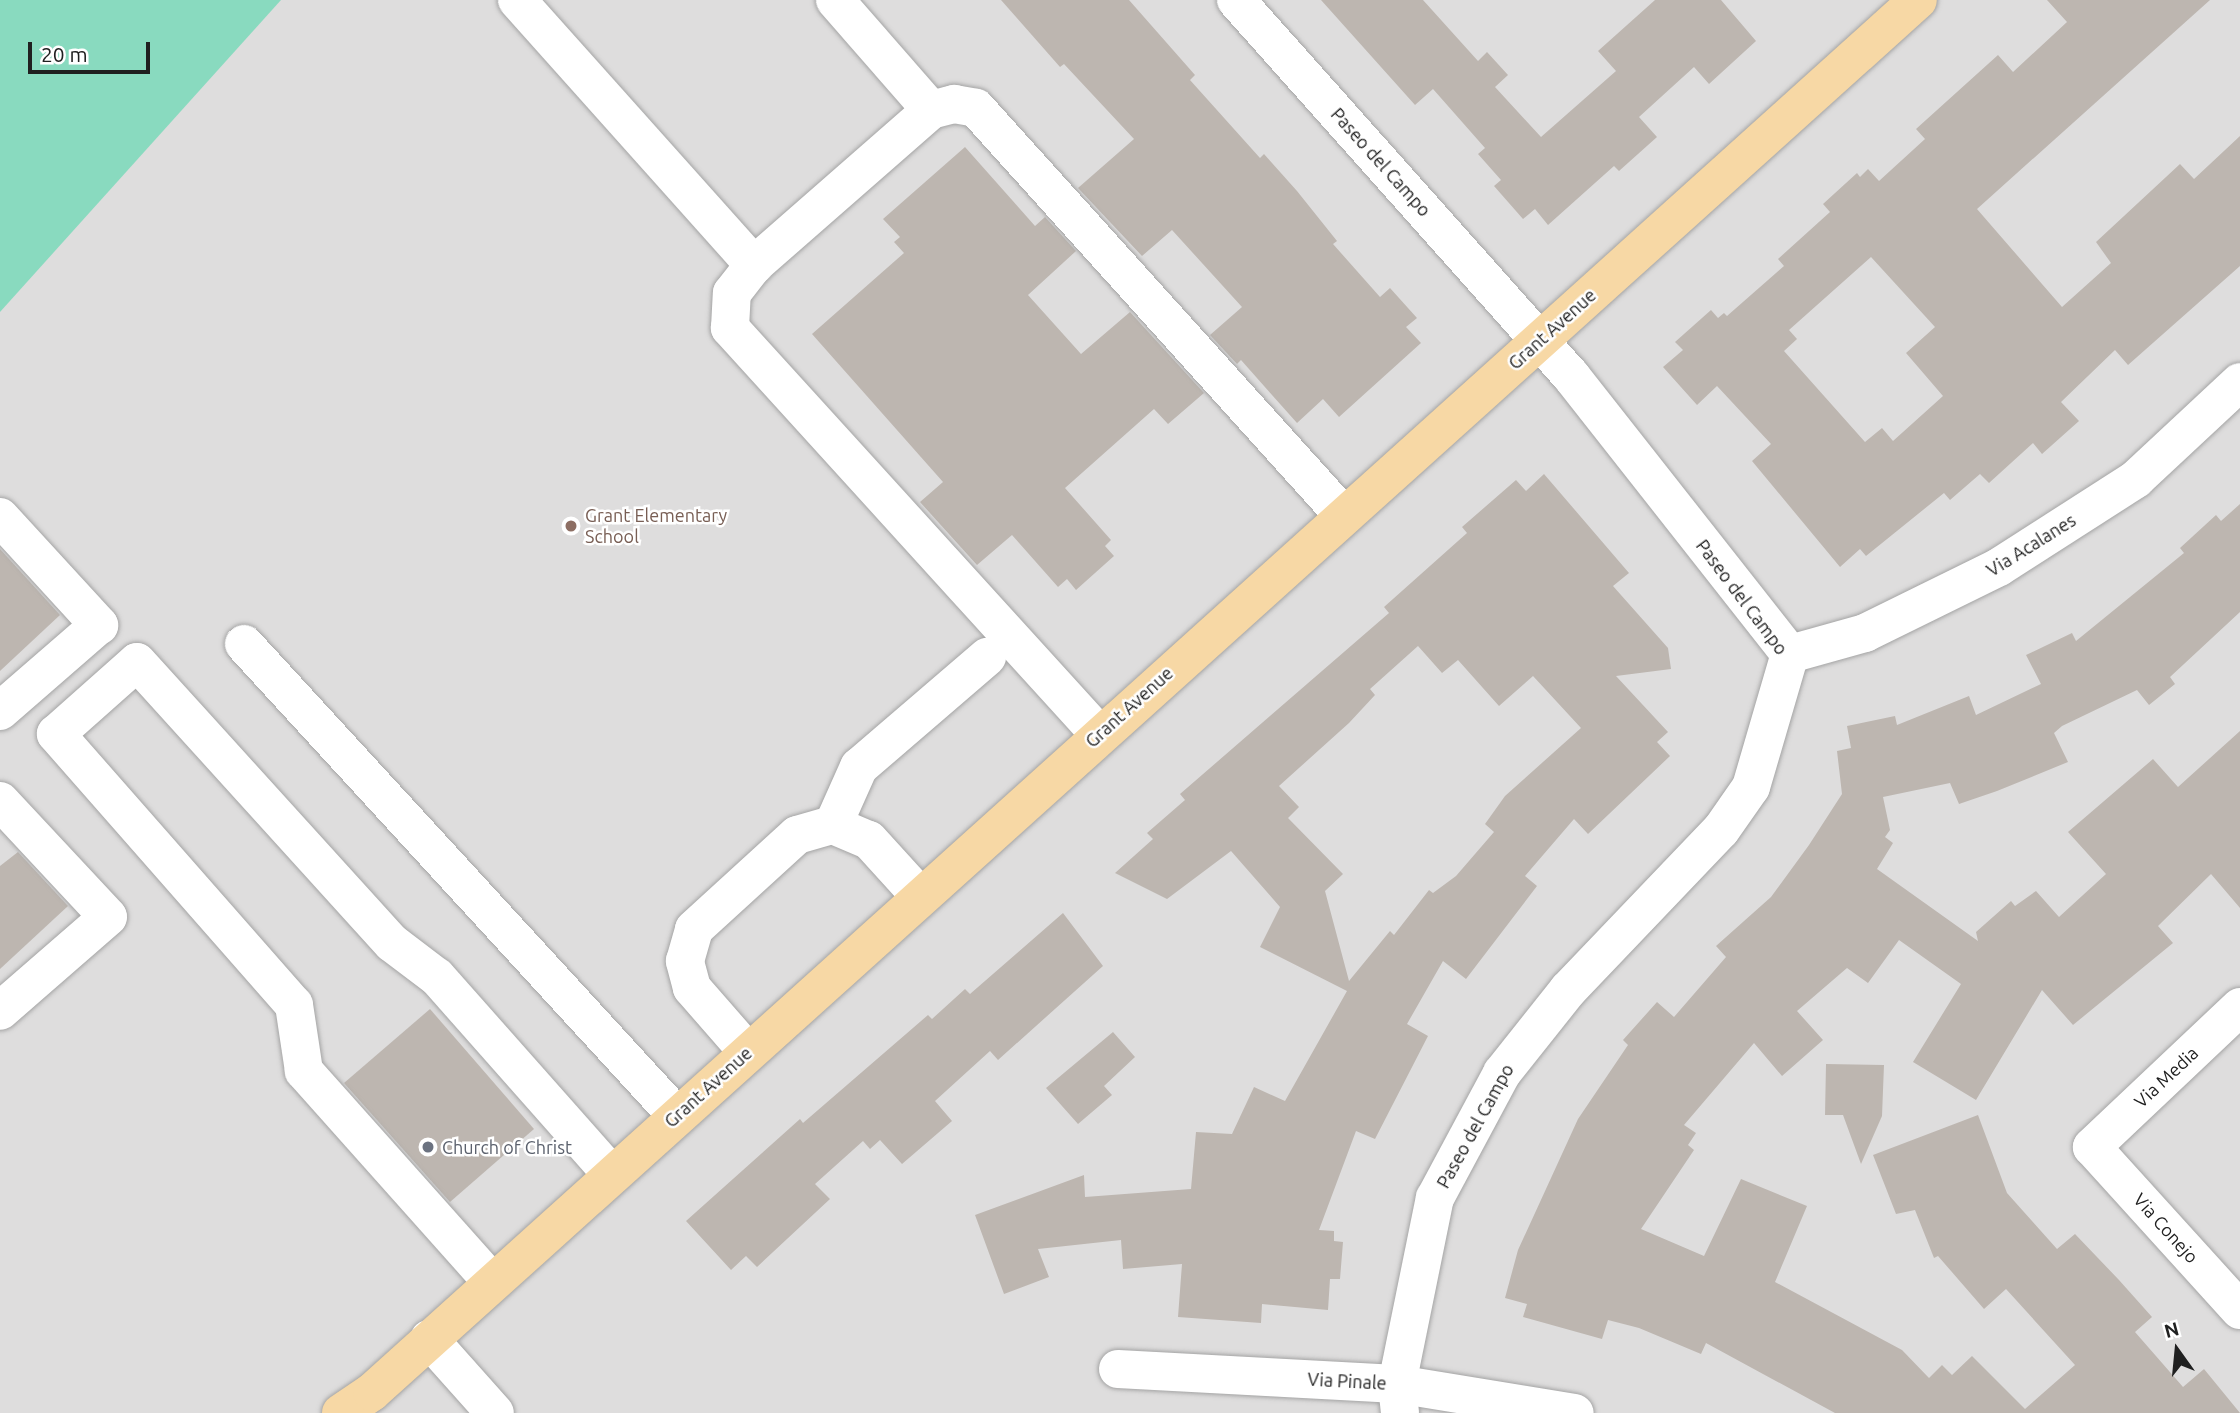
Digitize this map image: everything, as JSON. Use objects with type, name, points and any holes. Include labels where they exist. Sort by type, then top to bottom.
[{"type":"main road","name":"Grant Avenue","points":[[341,1413],[372,1392],[1099,734],[1918,0]]},
{"type":"street","points":[[517,0],[754,265]]},
{"type":"street","points":[[835,0],[931,110]]},
{"type":"street","name":"Paseo del Campo","points":[[1236,0],[1540,340],[1790,654],[1751,787],[1721,830],[1568,990],[1496,1084],[1435,1198],[1399,1399]]},
{"type":"street","points":[[1099,734],[730,328],[732,293],[754,265],[931,110],[954,104],[976,108],[1344,516]]},
{"type":"street","name":"Via Acalanes","points":[[1790,654],[1866,633],[1999,567],[2136,479],[2240,382]]},
{"type":"street","points":[[0,517],[99,625],[0,711]]},
{"type":"street","points":[[244,644],[677,1116]]},
{"type":"street","points":[[833,825],[859,767],[987,657]]},
{"type":"street","points":[[492,1282],[304,1071],[294,1005],[56,734],[137,662],[392,943],[437,977],[611,1174]]},
{"type":"street","points":[[0,801],[108,917],[0,1011]]},
{"type":"street","points":[[747,1051],[692,988],[684,961],[694,929],[797,835],[833,825],[869,840],[920,896]]},
{"type":"street","name":"Via Media","points":[[2092,1147],[2240,1007]]},
{"type":"street","name":"Via Conejo","points":[[2092,1147],[2240,1310]]},
{"type":"street","points":[[429,1339],[495,1413]]},
{"type":"street","name":"Via Pinale","points":[[1118,1369],[1399,1399],[1575,1413]]},
{"type":"shaded area","points":[[0,0],[2240,0],[2240,1413],[0,1413]]},
{"type":"green space","points":[[0,0],[281,0],[0,312]]},
{"type":"building","points":[[1001,0],[1129,0],[1195,75],[1190,80],[1260,158],[1264,154],[1297,191],[1337,241],[1333,244],[1380,297],[1390,288],[1417,318],[1406,327],[1421,343],[1339,417],[1323,399],[1297,423],[1241,360],[1237,364],[1210,335],[1242,307],[1172,230],[1142,256],[1078,188],[1134,139],[1064,64],[1060,67]]},
{"type":"building","points":[[1321,0],[1423,0],[1478,61],[1487,52],[1508,75],[1495,87],[1541,137],[1616,71],[1598,51],[1655,0],[1721,0],[1756,41],[1709,84],[1694,67],[1639,117],[1657,137],[1619,171],[1614,166],[1548,225],[1535,209],[1523,219],[1494,186],[1501,180],[1478,154],[1485,148],[1433,89],[1415,105]]},
{"type":"building","points":[[2047,0],[2210,0],[1977,209],[2062,307],[2111,263],[2096,242],[2180,164],[2194,179],[2240,136],[2240,266],[2128,365],[2115,350],[2061,402],[2079,421],[2042,454],[2033,443],[1989,483],[1980,474],[1950,500],[1944,493],[1866,556],[1860,549],[1840,567],[1752,461],[1771,444],[1717,386],[1697,405],[1663,367],[1683,350],[1675,342],[1711,310],[1718,318],[1724,313],[1727,316],[1784,266],[1778,259],[1830,212],[1823,204],[1857,173],[1860,177],[1868,169],[1879,181],[1925,139],[1916,129],[1998,55],[2013,72],[2067,22]],"holes":[[[1871,257],[1935,327],[1906,353],[1943,396],[1893,441],[1882,428],[1865,442],[1784,351],[1797,339],[1789,330]]]},
{"type":"building","points":[[965,147],[1035,226],[1045,217],[1076,251],[1028,295],[1081,354],[1130,312],[1204,393],[1168,424],[1154,409],[1065,488],[1111,540],[1105,546],[1114,556],[1076,590],[1067,579],[1058,587],[1012,535],[977,565],[920,502],[943,482],[812,334],[904,253],[894,242],[900,237],[883,219]]},
{"type":"building","points":[[1544,474],[1629,573],[1613,586],[1668,648],[1671,669],[1616,676],[1668,732],[1657,742],[1670,756],[1588,834],[1574,819],[1525,876],[1537,886],[1466,979],[1443,961],[1407,1024],[1428,1036],[1375,1139],[1356,1131],[1319,1230],[1334,1231],[1334,1241],[1343,1242],[1340,1279],[1330,1279],[1328,1310],[1262,1304],[1261,1323],[1178,1317],[1182,1264],[1123,1269],[1121,1240],[1038,1249],[1049,1277],[1004,1294],[975,1215],[1084,1175],[1085,1197],[1191,1189],[1196,1132],[1232,1134],[1254,1087],[1285,1101],[1347,991],[1260,947],[1280,907],[1231,851],[1167,899],[1115,873],[1153,839],[1147,833],[1185,800],[1180,794],[1389,613],[1384,607],[1467,533],[1462,527],[1516,480],[1526,491]],"holes":[[[1418,646],[1442,673],[1458,660],[1499,706],[1533,676],[1581,728],[1505,796],[1485,824],[1494,832],[1456,876],[1433,893],[1429,890],[1394,935],[1390,931],[1349,981],[1325,891],[1343,874],[1288,818],[1299,807],[1279,786],[1349,723],[1375,695],[1370,689]]]},
{"type":"building","points":[[2240,504],[2240,612],[2170,677],[2175,684],[2149,705],[2137,690],[2062,726],[2054,733],[2068,762],[1997,791],[1959,804],[1950,783],[1883,797],[1890,830],[1885,837],[1893,843],[1877,869],[1978,941],[1976,932],[2011,901],[2015,906],[2036,891],[2059,917],[2106,874],[2068,832],[2153,759],[2178,787],[2240,731],[2240,908],[2211,874],[2158,926],[2173,943],[2073,1025],[2042,990],[1976,1100],[1913,1062],[1961,984],[1899,940],[1868,983],[1847,968],[1797,1011],[1823,1040],[1782,1076],[1754,1043],[1684,1125],[1696,1133],[1688,1145],[1694,1150],[1641,1229],[1704,1256],[1741,1179],[1807,1206],[1775,1282],[1902,1350],[1929,1378],[1942,1365],[1952,1375],[1972,1356],[2025,1409],[2075,1365],[2006,1289],[1984,1309],[1938,1256],[1934,1258],[1915,1210],[1896,1214],[1873,1155],[1978,1115],[2007,1193],[2057,1249],[2075,1234],[2119,1280],[2152,1317],[2135,1332],[2183,1387],[2204,1369],[2240,1413],[1835,1413],[1706,1343],[1701,1354],[1639,1328],[1608,1320],[1602,1339],[1523,1317],[1527,1304],[1505,1298],[1518,1250],[1578,1119],[1628,1045],[1623,1040],[1657,1002],[1674,1017],[1726,957],[1716,946],[1771,897],[1809,845],[1842,794],[1837,751],[1851,748],[1847,726],[1895,716],[1897,725],[1969,696],[1976,715],[2041,684],[2026,655],[2072,633],[2076,641],[2184,553],[2180,548],[2216,515],[2221,521]]},
{"type":"building","points":[[0,549],[60,615],[0,671]]},
{"type":"building","points":[[18,852],[68,906],[0,969],[0,866]]},
{"type":"building","points":[[1063,913],[1103,966],[998,1060],[990,1051],[935,1101],[952,1121],[902,1164],[880,1140],[870,1149],[863,1141],[815,1184],[830,1199],[757,1267],[746,1256],[731,1270],[686,1221],[800,1119],[803,1123],[928,1015],[932,1019],[965,989],[970,994]]},
{"type":"building","points":[[430,1009],[534,1129],[450,1202],[344,1083]]},
{"type":"building","points":[[1113,1032],[1135,1057],[1104,1086],[1112,1095],[1078,1124],[1046,1088]]},
{"type":"building","points":[[1826,1064],[1884,1065],[1882,1116],[1861,1164],[1843,1115],[1825,1115]]},
{"type":"place","name":"Grant Elementary School","points":[[571,526]]},
{"type":"place","name":"Church of Christ","points":[[428,1147]]}]
